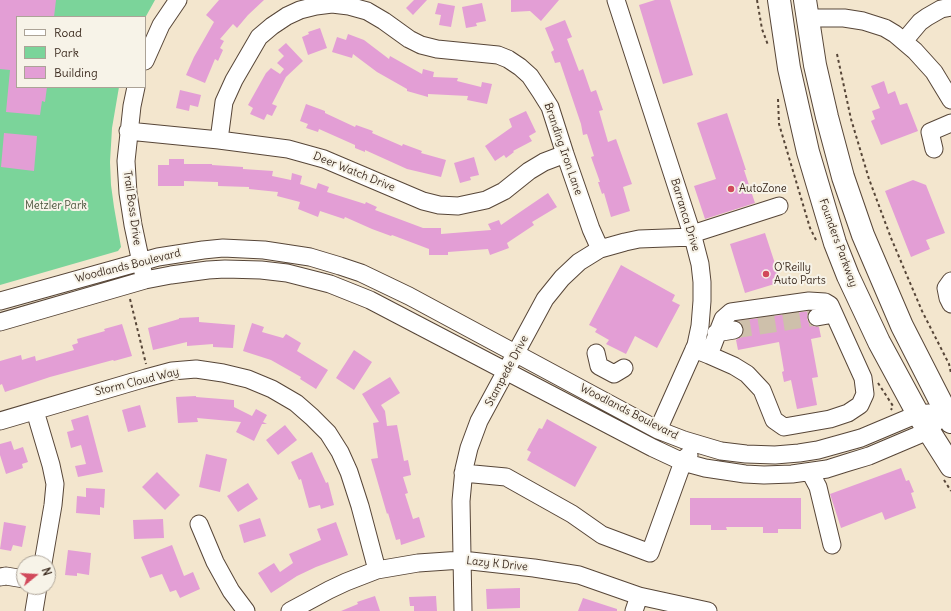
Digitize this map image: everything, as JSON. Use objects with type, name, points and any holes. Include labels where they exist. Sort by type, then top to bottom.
[{"type":"highway","name":"Founders Parkway","points":[[779,0],[789,68],[808,152],[835,242],[848,276],[879,342],[923,423],[946,472]]},
{"type":"highway","points":[[793,0],[800,12],[806,9],[815,65],[827,117],[843,177],[863,235],[902,326],[949,414]]},
{"type":"street","points":[[146,59],[161,25],[178,0]]},
{"type":"street","name":"Barranca Drive","points":[[616,0],[700,264],[702,300],[700,326],[702,352],[658,430]]},
{"type":"street","name":"Branding Iron Lane","points":[[219,140],[224,102],[237,74],[259,38],[272,26],[287,16],[300,10],[316,6],[332,4],[349,6],[367,11],[409,39],[422,45],[437,49],[498,56],[520,67],[530,76],[550,107],[591,229],[600,249]]},
{"type":"street","points":[[904,41],[920,22],[941,10],[951,7]]},
{"type":"street","points":[[806,9],[862,21],[885,28],[904,41],[915,51],[934,72],[951,100]]},
{"type":"street","name":"Trail Boss Drive","points":[[136,88],[128,131],[126,161],[128,193],[133,225],[145,280]]},
{"type":"street","points":[[934,149],[930,132],[951,123]]},
{"type":"street","name":"Deer Watch Drive","points":[[128,131],[219,140],[288,149],[305,153],[324,159],[423,201],[439,205],[458,206],[486,200],[504,191],[529,171],[544,162],[565,154]]},
{"type":"street","name":"Stampede Drive","points":[[462,611],[461,501],[463,473],[472,438],[545,299],[562,278],[579,262],[600,249],[639,239],[692,236],[779,206]]},
{"type":"street","name":"Woodlands Boulevard","points":[[0,301],[141,261],[182,252],[223,248],[264,250],[310,257],[340,266],[379,281],[658,430],[684,440],[721,451],[775,455],[818,450],[923,423],[949,414]]},
{"type":"street","name":"Woodlands Boulevard","points":[[0,322],[145,280],[191,272],[225,269],[261,270],[308,278],[350,291],[370,300],[636,440],[683,462],[712,469],[745,474],[771,475],[810,472],[833,467],[869,456],[923,423]]},
{"type":"street","points":[[951,281],[946,288],[951,304]]},
{"type":"street","points":[[809,301],[825,302],[830,306],[834,314],[863,378],[865,394],[860,405],[848,413],[830,419],[784,427],[774,420],[762,390],[747,374],[734,366],[702,352],[716,334],[723,319],[731,312],[809,301]]},
{"type":"street","points":[[817,317],[834,314]]},
{"type":"street","points":[[716,334],[734,330]]},
{"type":"street","points":[[596,353],[599,366],[614,374],[624,368]]},
{"type":"street","name":"Storm Cloud Way","points":[[0,420],[172,371],[196,369],[248,379],[272,389],[296,403],[328,433],[340,452],[349,472],[360,506],[377,570]]},
{"type":"street","points":[[35,411],[51,465],[54,484],[53,505],[44,555]]},
{"type":"street","points":[[463,473],[506,477],[572,514],[602,535],[650,553],[685,457],[691,454],[721,451]]},
{"type":"street","points":[[810,472],[818,487],[832,544]]},
{"type":"street","points":[[199,524],[215,562],[231,590],[246,611]]},
{"type":"street","name":"Lazy K Drive","points":[[290,611],[329,590],[377,570],[418,563],[462,560],[534,568],[579,575],[637,603],[708,611]]},
{"type":"street","points":[[0,577],[6,576],[16,578]]},
{"type":"street","points":[[34,611],[37,595]]},
{"type":"path","points":[[838,54],[851,119],[869,180],[897,253],[922,311],[949,364],[951,373]]},
{"type":"path","points":[[136,297],[130,299],[147,366]]},
{"type":"path","points":[[946,472],[951,490]]},
{"type":"green space","name":"Metzler Park","points":[[0,0],[155,0],[146,16],[16,16],[16,88],[119,88],[112,128],[110,162],[111,185],[121,247],[118,251],[0,285]]},
{"type":"building","points":[[0,0],[56,0],[54,16],[16,16],[16,88],[47,88],[45,102],[42,101],[40,115],[6,112],[10,70],[0,69]]},
{"type":"building","points":[[219,0],[264,0],[237,28],[233,24],[220,39],[224,41],[220,48],[223,50],[218,61],[215,59],[205,83],[186,75],[194,57],[214,22],[206,15]]},
{"type":"building","points":[[414,0],[427,0],[413,15],[406,8]]},
{"type":"building","points":[[511,0],[559,0],[541,21],[530,11],[511,12]]},
{"type":"building","points":[[655,0],[670,0],[693,75],[663,84],[639,5]]},
{"type":"building","points":[[438,3],[455,6],[451,27],[439,25],[441,15],[435,14]]},
{"type":"building","points":[[482,3],[486,21],[476,23],[477,26],[466,28],[462,7]]},
{"type":"building","points":[[565,20],[572,37],[567,39],[579,71],[583,69],[591,92],[596,90],[603,110],[599,111],[608,142],[616,139],[632,184],[623,187],[630,211],[611,217],[604,193],[602,194],[598,182],[600,182],[591,157],[594,156],[587,134],[583,135],[581,124],[560,62],[555,63],[551,52],[554,50],[545,28]]},
{"type":"building","points":[[320,28],[327,48],[308,55],[302,37],[309,34],[308,32]]},
{"type":"building","points":[[348,34],[364,40],[389,59],[390,56],[422,74],[423,69],[434,72],[433,77],[458,78],[457,81],[481,87],[482,82],[492,84],[487,104],[467,100],[468,96],[428,94],[428,97],[407,91],[407,89],[377,72],[353,54],[352,58],[332,52],[337,37],[346,40]]},
{"type":"building","points":[[286,43],[303,61],[286,77],[272,104],[277,106],[272,116],[267,114],[264,120],[250,114],[253,108],[248,105],[266,73],[271,68],[280,74],[284,69],[277,63],[284,56],[278,50]]},
{"type":"building","points":[[884,81],[888,94],[895,91],[900,105],[907,103],[918,131],[881,145],[871,121],[875,119],[872,111],[880,108],[871,86]]},
{"type":"building","points":[[180,90],[201,95],[198,107],[190,105],[189,111],[176,108]]},
{"type":"building","points":[[306,104],[325,111],[325,113],[355,127],[356,125],[373,131],[372,133],[402,146],[403,144],[422,151],[421,153],[446,160],[441,177],[407,169],[365,150],[365,152],[355,148],[355,145],[319,129],[318,132],[306,128],[308,124],[300,121]]},
{"type":"building","points":[[526,111],[536,132],[529,136],[532,141],[513,151],[514,152],[506,158],[504,155],[495,161],[485,146],[512,127],[509,119]]},
{"type":"building","points":[[727,113],[746,170],[744,170],[755,203],[705,219],[694,186],[716,179],[697,123]]},
{"type":"building","points":[[4,133],[37,136],[34,171],[1,167]]},
{"type":"building","points":[[474,157],[479,175],[470,177],[471,180],[460,183],[454,163]]},
{"type":"building","points":[[169,159],[184,159],[184,164],[212,164],[243,167],[243,169],[273,171],[272,176],[291,180],[292,173],[302,176],[300,184],[316,189],[318,183],[329,187],[327,192],[365,204],[366,202],[377,207],[375,210],[423,228],[441,228],[441,234],[491,230],[488,224],[499,220],[501,225],[548,193],[557,207],[532,222],[534,225],[507,243],[509,248],[490,255],[488,249],[448,252],[448,255],[429,255],[429,249],[372,229],[345,217],[344,219],[320,211],[318,217],[298,209],[300,202],[277,196],[278,192],[249,189],[249,187],[218,186],[218,182],[184,181],[184,186],[158,186],[158,165],[169,165]]},
{"type":"building","points":[[913,180],[926,185],[945,233],[926,240],[930,249],[911,257],[885,191]]},
{"type":"building","points":[[765,233],[781,282],[745,293],[730,244]]},
{"type":"building","points":[[621,265],[675,295],[672,301],[680,305],[657,348],[635,336],[626,354],[606,344],[609,340],[595,332],[597,329],[589,325]]},
{"type":"building","points":[[809,311],[807,319],[813,326],[819,327],[821,337],[811,339],[818,377],[812,378],[817,405],[797,409],[791,380],[784,382],[782,372],[784,371],[779,342],[738,350],[736,340],[741,337],[744,329],[742,324],[738,321]]},
{"type":"building","points":[[199,317],[199,322],[235,325],[233,348],[213,347],[213,344],[187,346],[187,342],[153,350],[148,328],[179,318]]},
{"type":"building","points":[[252,323],[264,327],[262,332],[283,338],[286,334],[301,343],[297,351],[328,370],[316,389],[300,379],[301,377],[271,360],[243,351]]},
{"type":"building","points":[[122,324],[132,356],[50,377],[5,392],[2,384],[0,385],[0,361],[21,355],[22,360],[35,356],[36,361],[74,350],[72,345],[78,343],[77,339],[105,331],[104,329]]},
{"type":"building","points":[[354,350],[372,362],[354,390],[336,378]]},
{"type":"building","points":[[390,377],[400,393],[381,405],[385,411],[387,426],[397,425],[404,461],[408,460],[411,475],[403,477],[408,493],[405,494],[413,519],[419,517],[425,537],[401,545],[400,539],[396,540],[371,459],[378,458],[373,423],[379,422],[362,394]]},
{"type":"building","points":[[196,396],[234,400],[234,407],[252,416],[256,409],[267,415],[263,422],[267,424],[262,424],[254,441],[236,432],[241,422],[197,418],[198,422],[178,423],[176,397]]},
{"type":"building","points":[[140,405],[146,427],[128,432],[122,410]]},
{"type":"building","points":[[88,415],[103,472],[78,477],[75,466],[86,464],[81,445],[71,448],[67,432],[74,430],[71,420]]},
{"type":"building","points":[[547,419],[597,447],[575,487],[527,460],[531,452],[527,450],[539,428],[542,429]]},
{"type":"building","points":[[285,425],[297,440],[278,455],[266,440]]},
{"type":"building","points":[[11,441],[14,450],[23,447],[28,462],[22,464],[23,468],[6,474],[0,455],[0,444]]},
{"type":"building","points":[[312,452],[326,483],[328,482],[334,505],[321,509],[320,505],[309,508],[301,479],[299,480],[291,462]]},
{"type":"building","points":[[206,454],[227,459],[220,492],[199,487]]},
{"type":"building","points":[[901,468],[906,481],[909,480],[914,492],[911,493],[916,508],[885,520],[882,512],[841,528],[830,494]]},
{"type":"building","points":[[157,472],[180,495],[165,510],[142,487]]},
{"type":"building","points":[[248,483],[258,499],[238,512],[227,496]]},
{"type":"building","points":[[86,488],[105,489],[104,508],[100,507],[100,515],[76,513],[77,496],[86,497]]},
{"type":"building","points":[[690,498],[801,498],[801,529],[778,529],[778,533],[763,533],[763,527],[726,527],[727,530],[711,530],[711,525],[690,525]]},
{"type":"building","points":[[260,518],[266,536],[244,543],[239,525]]},
{"type":"building","points":[[163,519],[164,538],[134,539],[133,520]]},
{"type":"building","points":[[4,522],[26,526],[22,547],[13,545],[11,551],[0,549]]},
{"type":"building","points":[[336,522],[348,555],[297,576],[271,593],[258,573],[274,563],[280,572],[293,563],[289,554],[321,540],[317,529]]},
{"type":"building","points":[[172,545],[184,576],[193,572],[200,589],[180,598],[176,590],[170,592],[162,574],[150,578],[141,557]]},
{"type":"building","points":[[68,550],[91,553],[89,575],[77,573],[77,576],[65,575]]},
{"type":"building","points":[[520,588],[520,608],[487,609],[486,589]]},
{"type":"building","points":[[375,596],[380,611],[341,611],[358,604],[357,602]]},
{"type":"building","points":[[436,596],[437,611],[414,611],[414,606],[410,606],[409,597]]},
{"type":"building","points":[[583,598],[617,609],[617,611],[578,611]]},
{"type":"tunnel","points":[[734,330],[817,317]]},
{"type":"place","name":"AutoZone","points":[[731,189]]},
{"type":"place","name":"O'Reilly Auto Parts","points":[[766,274]]}]
